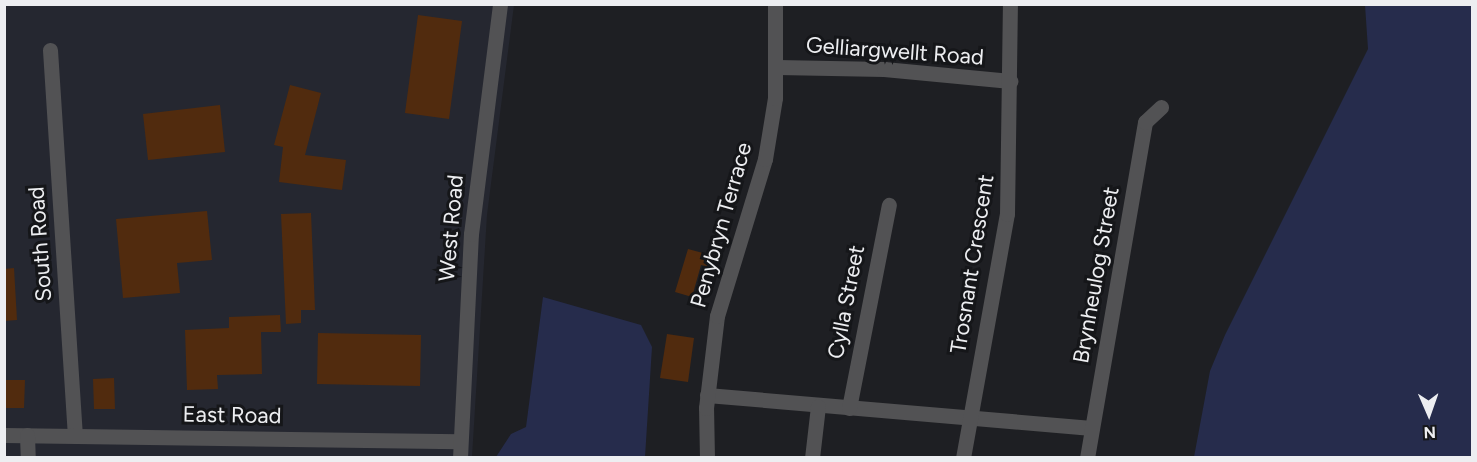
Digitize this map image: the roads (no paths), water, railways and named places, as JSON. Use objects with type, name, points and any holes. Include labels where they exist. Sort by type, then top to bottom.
[{"type":"street","name":"West Road","points":[[460,458],[459,441],[471,234],[500,4]]},
{"type":"street","name":"Penybryn Terrace","points":[[707,458],[707,395],[717,316],[765,159],[777,67],[775,4]]},
{"type":"street","name":"Trosnant Crescent","points":[[963,458],[1007,214],[1010,4]]},
{"type":"street","name":"South Road","points":[[50,50],[75,435]]},
{"type":"street","name":"Gelliargwellt Road","points":[[777,67],[884,69],[1010,81]]},
{"type":"street","name":"Brynheulog Street","points":[[1088,458],[1145,122],[1161,107]]},
{"type":"street","name":"Cylla Street","points":[[849,408],[888,205]]},
{"type":"street","points":[[707,395],[1092,428]]},
{"type":"street","points":[[812,458],[818,406]]},
{"type":"street","name":"East Road","points":[[4,435],[459,441]]},
{"type":"street","points":[[27,435],[28,458]]}]
